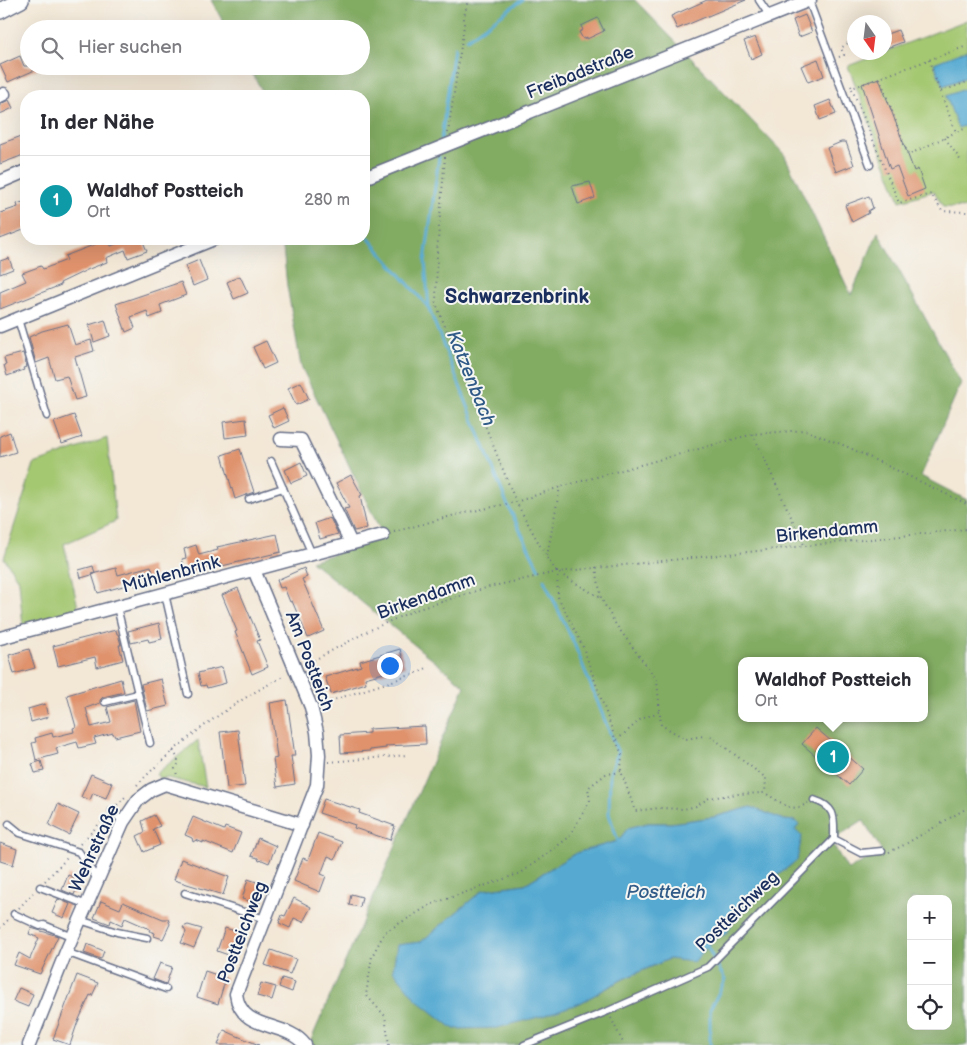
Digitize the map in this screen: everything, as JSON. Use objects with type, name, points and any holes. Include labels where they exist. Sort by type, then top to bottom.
[{"type":"street","points":[[0,11],[22,0]]},
{"type":"street","name":"Freibadstraße","points":[[370,176],[809,0]]},
{"type":"street","points":[[0,182],[20,174]]},
{"type":"street","points":[[0,326],[199,245]]},
{"type":"street","points":[[281,439],[301,440],[351,543]]},
{"type":"street","name":"Mühlenbrink","points":[[0,638],[383,535]]},
{"type":"street","name":"Am Postteich","points":[[254,570],[297,670],[311,707],[317,732],[319,763],[317,785],[302,825]]},
{"type":"street","name":"Wehrstraße","points":[[31,1045],[66,952],[122,822],[138,800],[151,790],[165,784],[302,825]]},
{"type":"street","name":"Postteichweg","points":[[302,825],[237,988],[237,1004],[242,1013],[252,1020],[300,1038],[305,1045]]},
{"type":"lane","points":[[759,0],[769,15]]},
{"type":"lane","points":[[809,0],[870,165]]},
{"type":"lane","points":[[18,319],[47,416]]},
{"type":"lane","points":[[271,461],[312,554]]},
{"type":"lane","points":[[249,499],[283,488]]},
{"type":"lane","points":[[166,594],[188,694]]},
{"type":"lane","points":[[117,607],[150,743]]},
{"type":"lane","points":[[105,702],[138,694]]},
{"type":"lane","points":[[814,800],[825,804],[834,815],[834,839],[861,853],[882,851]]},
{"type":"lane","points":[[112,811],[122,822]]},
{"type":"lane","points":[[9,824],[20,833],[79,852],[98,880]]},
{"type":"lane","name":"Postteichweg","points":[[524,1045],[708,967],[834,839]]},
{"type":"lane","points":[[40,886],[87,904]]},
{"type":"lane","points":[[185,893],[265,919]]},
{"type":"lane","points":[[14,914],[40,926],[44,925],[73,937]]},
{"type":"lane","points":[[80,920],[117,932],[147,938]]},
{"type":"lane","points":[[66,952],[166,989]]},
{"type":"path","points":[[468,0],[446,145],[437,252],[436,304],[516,502],[547,558],[557,572],[601,598]]},
{"type":"path","points":[[839,57],[844,55],[841,48],[847,44]]},
{"type":"path","points":[[852,88],[967,46]]},
{"type":"path","points":[[929,60],[956,132]]},
{"type":"path","points":[[880,78],[908,155],[967,128]]},
{"type":"path","points":[[848,80],[899,203],[931,194],[942,211],[967,212]]},
{"type":"path","points":[[940,92],[967,82]]},
{"type":"path","points":[[945,138],[960,161]]},
{"type":"path","points":[[383,535],[455,515],[516,502],[560,487],[754,434],[806,430],[848,447],[967,504]]},
{"type":"path","points":[[754,434],[804,545]]},
{"type":"path","points":[[547,558],[560,487]]},
{"type":"path","name":"Birkendamm","points":[[136,786],[173,751],[212,720],[260,689],[370,630],[415,610],[489,587],[557,572],[596,566],[967,530]]},
{"type":"path","points":[[596,566],[601,598],[616,625],[658,680],[661,725],[686,739],[709,735],[766,778],[765,793]]},
{"type":"path","points":[[557,572],[558,597],[583,647],[622,754],[621,771],[635,811],[659,808],[684,809],[696,806],[709,798],[765,793],[788,807],[798,808],[814,800]]},
{"type":"path","points":[[311,707],[420,672],[428,667]]},
{"type":"path","points":[[616,741],[640,720],[660,711]]},
{"type":"path","points":[[173,751],[179,763],[175,769],[178,780]]},
{"type":"path","points":[[319,763],[407,755]]},
{"type":"path","points":[[389,1045],[385,1016],[366,995],[372,956],[385,932],[432,904],[521,873],[568,838],[590,801],[588,788],[606,774],[621,771]]},
{"type":"path","points":[[0,928],[130,792]]},
{"type":"path","points":[[882,851],[890,853],[904,846],[967,808]]},
{"type":"path","points":[[608,1011],[624,1045]]},
{"type":"green space","points":[[211,0],[635,0],[784,154],[851,295],[878,232],[961,383],[921,476],[967,500],[967,789],[965,793],[967,796],[967,1045],[896,1045],[887,1042],[886,1045],[313,1045],[311,1040],[465,686],[311,561],[384,538],[301,366],[287,286],[283,245],[370,245],[370,90],[262,90],[253,75],[370,75],[370,20],[222,20]],"holes":[[[751,807],[784,820],[795,821],[797,860],[757,892],[740,911],[726,934],[713,939],[707,946],[669,959],[623,979],[580,1003],[397,945],[421,942],[483,890],[525,884],[576,853],[618,841],[629,828],[648,823],[671,823],[714,817]],[[863,820],[882,851],[848,870],[831,841]]]},
{"type":"green space","points":[[967,20],[967,208],[943,207],[934,191],[900,201],[848,66],[864,60],[892,60],[892,49]]},
{"type":"green space","points":[[107,438],[116,521],[64,544],[79,612],[23,628],[19,581],[4,558],[34,464]]},
{"type":"green space","points":[[198,740],[206,787],[167,778],[160,779],[156,774]]},
{"type":"water","points":[[967,50],[967,77],[943,86],[934,63]]},
{"type":"water","points":[[967,88],[967,125],[958,128],[946,96]]},
{"type":"water","name":"Postteich","points":[[751,807],[784,820],[795,821],[799,825],[795,830],[802,836],[797,860],[757,892],[740,911],[726,934],[713,940],[694,962],[669,959],[623,979],[580,1003],[497,1028],[454,1029],[416,999],[393,970],[397,945],[421,942],[483,890],[525,884],[576,853],[618,841],[628,828],[648,823],[671,823],[714,817]]},
{"type":"building","points":[[707,0],[746,0],[677,29],[671,16]]},
{"type":"building","points":[[805,15],[812,32],[799,37],[793,20]]},
{"type":"building","points":[[598,18],[604,31],[583,39],[579,32],[583,30],[581,26]]},
{"type":"building","points":[[898,30],[903,42],[892,46],[892,32]]},
{"type":"building","points":[[755,37],[762,54],[751,59],[744,41]]},
{"type":"building","points":[[20,56],[20,75],[24,75],[8,82],[0,65]]},
{"type":"building","points":[[818,59],[824,76],[808,82],[801,66]]},
{"type":"building","points":[[879,78],[914,171],[918,169],[925,189],[908,196],[897,166],[890,169],[862,84]]},
{"type":"building","points":[[9,100],[13,108],[0,114],[0,104]]},
{"type":"building","points":[[830,100],[836,114],[820,120],[815,106]]},
{"type":"building","points":[[19,137],[20,156],[0,164],[0,144]]},
{"type":"building","points":[[841,142],[846,142],[854,165],[836,172],[827,148]]},
{"type":"building","points":[[590,182],[595,198],[578,204],[572,186]]},
{"type":"building","points":[[869,196],[873,208],[868,211],[869,213],[852,222],[845,205]]},
{"type":"building","points":[[20,203],[20,231],[0,239],[0,213],[18,207],[17,204]]},
{"type":"building","points":[[93,245],[144,245],[147,251],[128,258],[125,250],[106,258],[107,262],[60,283],[61,285],[0,309],[0,292],[26,281],[22,273],[41,266],[43,269],[67,260],[65,256]]},
{"type":"building","points":[[9,258],[13,269],[0,274],[0,261]]},
{"type":"building","points":[[199,260],[207,280],[193,286],[185,266]]},
{"type":"building","points":[[240,276],[248,293],[234,299],[227,282]]},
{"type":"building","points":[[181,282],[186,295],[160,305],[162,313],[149,318],[147,311],[131,317],[135,328],[126,332],[116,304]]},
{"type":"building","points":[[105,320],[110,336],[94,342],[89,325]]},
{"type":"building","points":[[68,324],[75,345],[91,340],[94,351],[75,357],[86,397],[75,400],[67,376],[55,379],[49,358],[36,363],[29,337],[42,331]]},
{"type":"building","points":[[266,341],[276,363],[263,369],[253,347]]},
{"type":"building","points":[[23,353],[27,367],[23,368],[24,370],[7,376],[4,358]]},
{"type":"building","points":[[301,382],[309,399],[296,405],[288,388]]},
{"type":"building","points":[[283,408],[289,421],[274,428],[268,415]]},
{"type":"building","points":[[74,415],[82,437],[62,444],[54,422]]},
{"type":"building","points":[[246,419],[248,435],[225,438],[223,422]]},
{"type":"building","points":[[10,432],[16,452],[0,457],[0,436]]},
{"type":"building","points":[[240,449],[254,492],[235,499],[222,455]]},
{"type":"building","points":[[301,462],[307,476],[291,483],[285,470]]},
{"type":"building","points":[[351,475],[362,495],[360,496],[367,528],[354,531],[344,509],[349,508],[336,483]]},
{"type":"building","points":[[330,518],[338,534],[320,539],[315,523]]},
{"type":"building","points":[[277,534],[281,552],[222,566],[222,564],[187,574],[182,559],[186,558],[184,549],[196,545],[199,555],[218,550],[217,547]]},
{"type":"building","points":[[93,566],[95,574],[81,578],[79,570]]},
{"type":"building","points":[[151,566],[156,582],[136,587],[134,583],[98,593],[92,574],[116,568],[118,575]]},
{"type":"building","points":[[304,568],[307,577],[302,579],[324,631],[308,638],[292,601],[290,602],[284,587],[280,588],[277,580]]},
{"type":"building","points":[[238,588],[260,640],[257,641],[268,667],[252,674],[222,595]]},
{"type":"building","points":[[159,623],[162,639],[149,642],[148,639],[131,643],[128,631]]},
{"type":"building","points":[[116,630],[123,660],[97,667],[95,657],[58,666],[53,646]]},
{"type":"building","points":[[29,649],[35,668],[14,674],[9,655]]},
{"type":"building","points":[[400,649],[405,667],[365,678],[366,683],[331,694],[325,677],[361,666],[360,661]]},
{"type":"building","points":[[222,667],[226,683],[207,688],[206,685],[201,686],[198,673]]},
{"type":"building","points":[[121,679],[124,692],[103,697],[100,703],[86,708],[91,727],[111,722],[107,707],[134,700],[140,731],[115,737],[113,733],[94,738],[96,744],[79,748],[77,742],[56,748],[58,754],[36,760],[32,743],[36,742],[35,738],[52,733],[53,737],[74,732],[73,728],[76,727],[67,695]]},
{"type":"building","points":[[161,679],[168,706],[147,711],[141,684]]},
{"type":"building","points":[[287,700],[295,756],[291,756],[295,784],[277,787],[273,759],[277,758],[270,703]]},
{"type":"building","points":[[45,704],[48,717],[31,722],[28,709]]},
{"type":"building","points":[[425,726],[426,744],[386,746],[386,748],[370,751],[341,753],[340,735],[369,733],[369,729]]},
{"type":"building","points":[[816,728],[863,769],[849,785],[802,744]]},
{"type":"building","points":[[238,730],[245,786],[227,788],[220,732]]},
{"type":"building","points":[[41,761],[44,771],[35,773],[32,764]]},
{"type":"building","points":[[91,774],[112,783],[106,798],[93,793],[90,800],[81,797]]},
{"type":"building","points":[[324,799],[360,810],[359,813],[395,826],[390,840],[354,828],[355,825],[319,813]]},
{"type":"building","points":[[58,804],[79,814],[69,835],[49,825]]},
{"type":"building","points":[[154,815],[160,826],[153,829],[160,845],[144,852],[137,836],[145,832],[142,821]]},
{"type":"building","points":[[193,817],[224,830],[225,827],[241,833],[233,853],[203,841],[203,843],[196,840],[193,842],[192,838],[185,835]]},
{"type":"building","points":[[318,833],[342,842],[335,859],[328,856],[321,874],[326,876],[320,892],[294,881],[303,858],[308,860]]},
{"type":"building","points":[[258,838],[276,846],[269,863],[262,860],[259,861],[258,858],[251,856]]},
{"type":"building","points":[[0,843],[17,849],[13,865],[0,861]]},
{"type":"building","points":[[181,859],[229,877],[223,895],[174,880]]},
{"type":"building","points":[[68,875],[80,880],[74,895],[62,890]]},
{"type":"building","points":[[248,879],[265,885],[259,904],[242,899]]},
{"type":"building","points":[[351,894],[362,897],[360,907],[349,905]]},
{"type":"building","points":[[294,898],[311,907],[303,922],[294,918],[290,928],[279,923],[282,915],[285,916]]},
{"type":"building","points":[[58,899],[70,904],[64,918],[52,913]]},
{"type":"building","points":[[101,901],[120,909],[123,902],[163,919],[168,919],[170,924],[163,939],[154,936],[155,933],[149,931],[150,929],[125,918],[122,925],[111,920],[110,924],[94,918]]},
{"type":"building","points":[[188,925],[202,929],[194,948],[181,943],[186,932],[183,927]]},
{"type":"building","points":[[31,928],[58,936],[40,974],[14,965],[19,953],[30,959],[39,938],[29,934]]},
{"type":"building","points":[[225,928],[242,933],[234,957],[217,951]]},
{"type":"building","points":[[87,944],[104,951],[101,959],[84,953]]},
{"type":"building","points":[[271,950],[296,959],[290,974],[265,965]]},
{"type":"building","points":[[160,963],[172,967],[166,984],[153,979]]},
{"type":"building","points":[[205,971],[226,978],[218,1004],[197,997]]},
{"type":"building","points":[[77,975],[98,983],[92,996],[90,995],[70,1045],[53,1039]]},
{"type":"building","points":[[282,978],[295,982],[292,992],[279,987]]},
{"type":"building","points":[[261,983],[276,987],[272,1000],[257,996]]},
{"type":"building","points":[[19,988],[33,994],[28,1007],[13,1001]]},
{"type":"building","points":[[224,1030],[235,1035],[259,1045],[218,1045]]},
{"type":"waterway","name":"Katzenbach","points":[[467,39],[522,0]]},
{"type":"waterway","name":"Katzenbach","points":[[441,140],[454,48]]},
{"type":"waterway","name":"Katzenbach","points":[[439,157],[425,261],[429,309],[508,506],[539,569]]},
{"type":"waterway","points":[[370,240],[429,308]]},
{"type":"waterway","name":"Katzenbach","points":[[544,580],[573,641],[618,753],[610,773],[609,814],[618,841]]},
{"type":"waterway","name":"Katzenbach","points":[[707,946],[725,980],[710,1010],[710,1045]]},
{"type":"place","name":"Waldhof Postteich","points":[[833,757]]},
{"type":"district","name":"Schwarzenbrink","points":[[517,296]]}]
